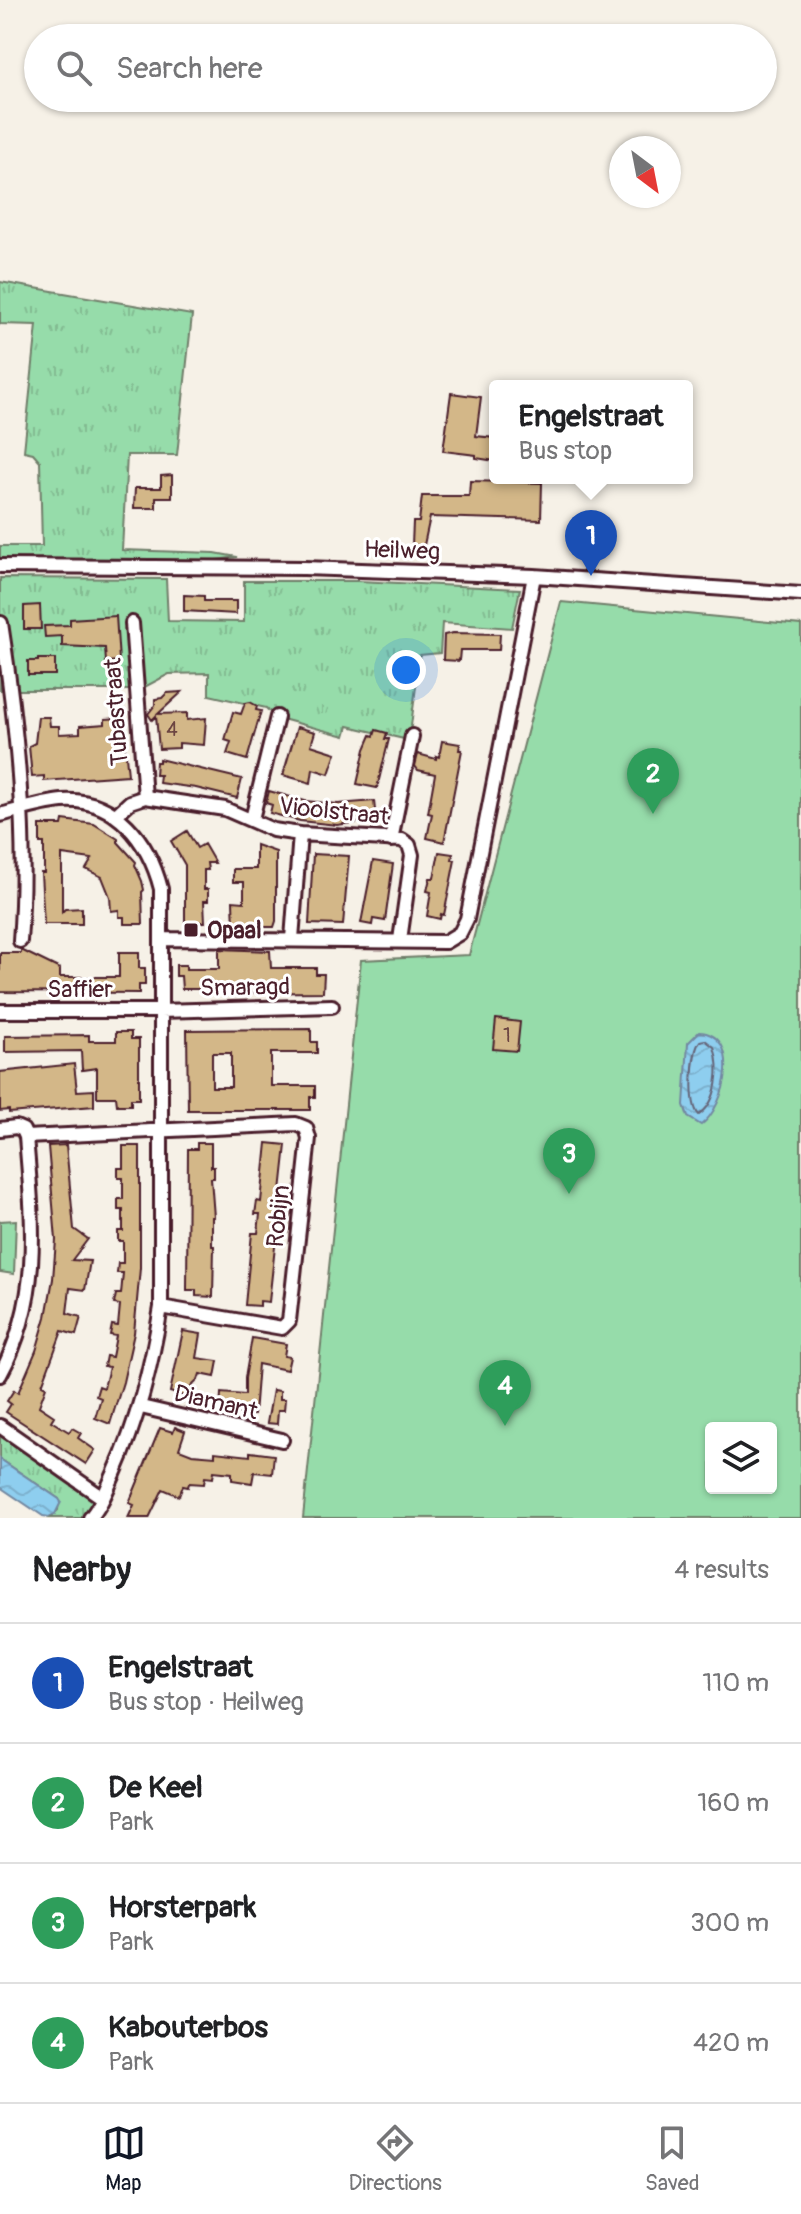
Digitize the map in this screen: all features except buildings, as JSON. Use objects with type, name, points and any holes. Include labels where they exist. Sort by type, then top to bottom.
[{"type":"street","name":"Heilweg","points":[[0,566],[304,568],[534,576],[801,594]]},
{"type":"street","points":[[162,939],[292,933],[400,935],[445,942],[460,933],[467,919],[534,576]]},
{"type":"street","points":[[1,623],[21,810],[20,941]]},
{"type":"street","name":"Tubastraat","points":[[132,623],[145,797]]},
{"type":"street","points":[[252,819],[277,717]]},
{"type":"street","points":[[391,840],[412,736]]},
{"type":"street","points":[[117,814],[130,802],[145,797]]},
{"type":"street","name":"Vioolstraat","points":[[145,797],[225,809],[273,830],[402,840],[409,845],[412,855],[400,935]]},
{"type":"street","points":[[0,815],[62,801],[81,802],[117,814],[145,847],[156,868],[161,889],[161,1307],[153,1362],[141,1407],[103,1498],[90,1518]]},
{"type":"street","points":[[292,933],[300,834]]},
{"type":"street","name":"Smaragd","points":[[160,1011],[332,1006]]},
{"type":"street","name":"Saffier","points":[[0,1011],[160,1011]]},
{"type":"street","name":"Robijn","points":[[161,1307],[282,1328],[289,1321],[309,1138],[306,1128],[296,1124],[162,1130]]},
{"type":"street","points":[[0,1129],[16,1127],[23,1130],[26,1137],[34,1233],[29,1291],[18,1332],[0,1375]]},
{"type":"street","points":[[26,1137],[162,1130]]},
{"type":"street","name":"Diamant","points":[[141,1407],[282,1440]]},
{"type":"street","points":[[0,1426],[103,1498]]},
{"type":"green space","points":[[0,282],[192,315],[177,455],[127,455],[122,550],[215,553],[237,557],[216,560],[0,560],[0,546],[42,546],[40,461],[33,453],[24,451],[37,325],[0,324]]},
{"type":"green space","points":[[0,578],[166,579],[168,621],[244,622],[244,581],[358,581],[520,589],[512,628],[442,623],[440,653],[420,655],[411,726],[404,739],[348,726],[345,736],[275,717],[266,708],[209,695],[209,673],[169,674],[139,690],[0,690]]},
{"type":"green space","points":[[561,602],[801,625],[801,1518],[303,1518],[361,960],[469,955]]},
{"type":"green space","points":[[16,1220],[14,1274],[0,1272],[0,1221]]},
{"type":"green space","points":[[0,1436],[89,1493],[94,1503],[85,1518],[50,1518],[58,1510],[59,1499],[0,1459]]},
{"type":"water","points":[[699,1032],[713,1036],[726,1058],[723,1088],[710,1116],[701,1125],[688,1117],[684,1105],[688,1043]]},
{"type":"water","points":[[0,1459],[59,1499],[61,1502],[55,1514],[43,1516],[0,1487]]},
{"type":"place","name":"Engelstraat","points":[[591,576]]},
{"type":"place","name":"De Keel","points":[[653,814]]},
{"type":"place","name":"Opaal","points":[[191,930]]},
{"type":"place","name":"Horsterpark","points":[[569,1194]]},
{"type":"place","name":"Kabouterbos","points":[[505,1426]]}]
